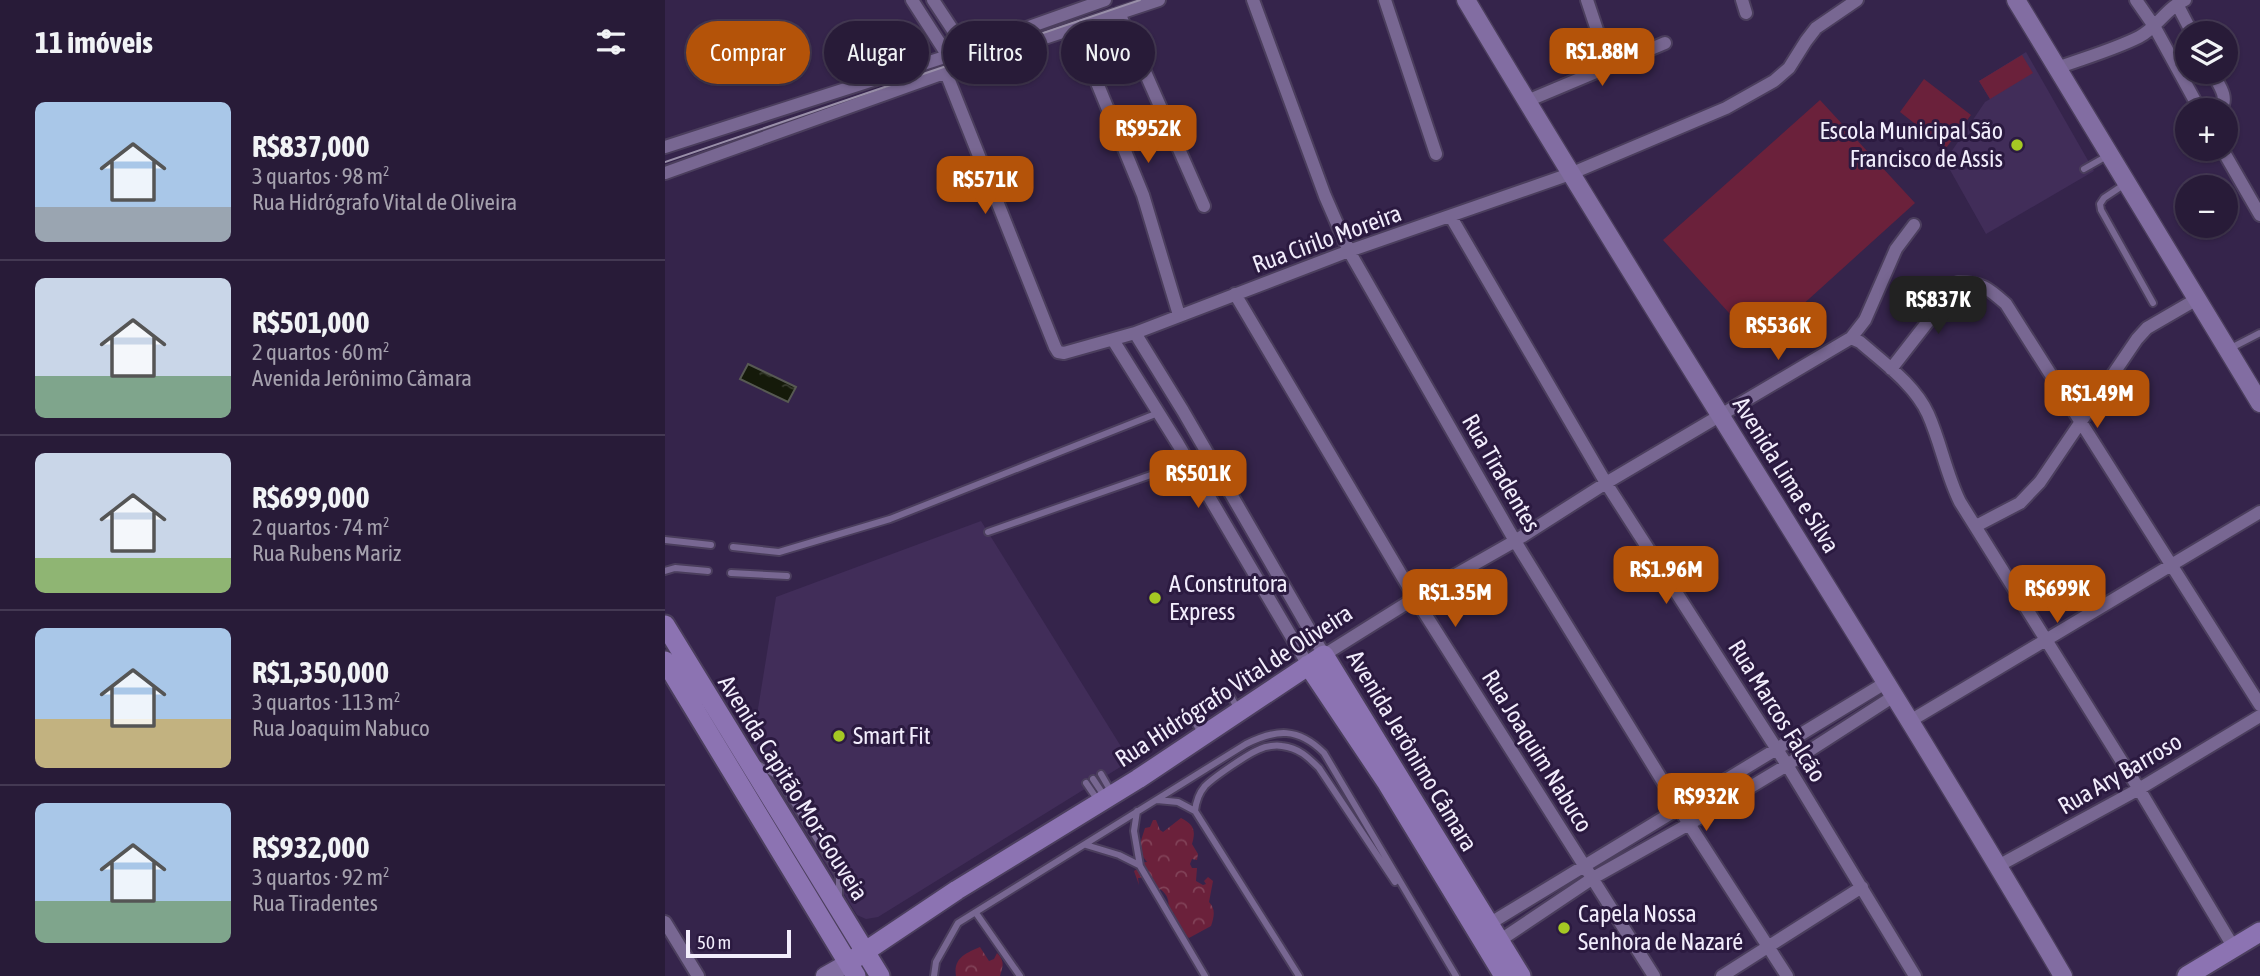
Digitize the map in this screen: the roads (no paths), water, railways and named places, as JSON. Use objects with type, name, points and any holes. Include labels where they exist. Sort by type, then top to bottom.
[{"type":"main road","name":"Avenida Lima e Silva","points":[[1467,0],[1570,174],[1910,721],[2063,976]]},
{"type":"main road","points":[[2016,0],[2260,403]]},
{"type":"main road","name":"Avenida Capitão Mor-Gouveia","points":[[665,625],[674,672],[852,969]]},
{"type":"main road","name":"Rua Hidrógrafo Vital de Oliveira","points":[[852,969],[864,951],[957,890],[1106,799],[1198,728],[1235,704],[1316,660]]},
{"type":"main road","name":"Avenida Jerônimo Câmara","points":[[1316,660],[1521,976]]},
{"type":"main road","name":"Avenida Jerônimo Câmara","points":[[1316,660],[1504,976]]},
{"type":"main road","name":"Avenida Capitão Mor-Gouveia","points":[[674,672],[746,756],[880,976]]},
{"type":"main road","points":[[2187,976],[2260,932]]},
{"type":"main road","points":[[825,976],[852,969]]},
{"type":"street","points":[[912,0],[943,48]]},
{"type":"street","points":[[933,0],[947,21]]},
{"type":"street","points":[[1047,21],[1105,0]]},
{"type":"street","points":[[1097,21],[1159,0]]},
{"type":"street","name":"Rua Tiradentes","points":[[1253,0],[1325,196],[1349,251],[1515,541],[1689,824],[1787,976]]},
{"type":"street","points":[[1385,0],[1436,153]]},
{"type":"street","points":[[1587,0],[1598,33]]},
{"type":"street","name":"Rua Cirilo Moreira","points":[[950,84],[1056,349],[1064,353],[1135,334],[1349,251],[1570,174],[1726,108],[1774,81],[1789,68],[1805,41],[1817,28],[1857,0]]},
{"type":"street","points":[[2136,0],[2154,26],[2193,98]]},
{"type":"street","points":[[2057,68],[2139,37],[2181,2],[2188,21]]},
{"type":"street","points":[[1119,13],[1204,206]]},
{"type":"street","points":[[1527,102],[1665,43]]},
{"type":"street","points":[[665,147],[943,58]]},
{"type":"street","points":[[665,173],[943,74]]},
{"type":"street","points":[[1098,84],[1143,195],[1179,315]]},
{"type":"street","points":[[2229,161],[2260,215]]},
{"type":"street","name":"Rua Marcos Falcão","points":[[1451,217],[1606,483],[1787,765],[1915,976]]},
{"type":"street","points":[[1914,225],[1896,249],[1864,320],[1851,338],[1860,342],[1891,369],[1918,397],[1927,412],[1949,479],[2234,948]]},
{"type":"street","points":[[1891,369],[1958,283],[1975,283],[1987,287],[2006,304],[2260,705]]},
{"type":"street","name":"Rua Joaquim Nabuco","points":[[1235,295],[1415,598],[1654,976]]},
{"type":"street","points":[[1976,526],[2020,503],[2031,492],[2137,339],[2147,328],[2197,299]]},
{"type":"street","name":"Avenida Jerônimo Câmara","points":[[1135,334],[1183,411],[1316,660]]},
{"type":"street","name":"Rua Hidrógrafo Vital de Oliveira","points":[[1316,660],[1606,483],[1851,338]]},
{"type":"street","name":"Avenida Jerônimo Câmara","points":[[1113,340],[1316,660]]},
{"type":"street","points":[[1910,721],[2260,512]]},
{"type":"street","points":[[1489,923],[1776,748],[1890,689]]},
{"type":"street","points":[[1499,941],[1593,878],[1787,765],[1890,689]]},
{"type":"street","name":"Rua Ary Barroso","points":[[1998,866],[2139,789],[2260,716]]},
{"type":"street","points":[[1722,976],[1862,887]]},
{"type":"street","points":[[665,922],[698,976]]},
{"type":"lane","points":[[2084,169],[2109,154]]},
{"type":"lane","points":[[2127,183],[2104,198],[2100,204],[2101,210],[2153,303]]},
{"type":"lane","points":[[2228,350],[2260,333]]},
{"type":"lane","points":[[733,547],[779,552],[890,519],[1158,413]]},
{"type":"lane","points":[[988,532],[1087,501],[1188,462]]},
{"type":"lane","points":[[665,540],[711,545]]},
{"type":"lane","points":[[665,571],[675,568],[708,571]]},
{"type":"lane","points":[[730,573],[787,576]]},
{"type":"lane","points":[[934,976],[936,962],[958,923],[1265,734],[1283,733],[1299,734],[1324,753],[1456,976]]},
{"type":"lane","points":[[1195,811],[1196,801],[1205,786],[1261,748],[1279,745],[1306,755],[1319,768],[1450,965]]},
{"type":"lane","points":[[746,756],[778,776],[807,820],[839,874],[839,909]]},
{"type":"lane","points":[[1101,774],[1106,799]]},
{"type":"lane","points":[[1093,779],[1106,799]]},
{"type":"lane","points":[[1086,783],[1106,799]]},
{"type":"lane","points":[[1157,800],[1178,802],[1195,811],[1299,976]]},
{"type":"lane","points":[[1137,811],[1134,831],[1140,866],[1205,976]]},
{"type":"lane","points":[[1086,845],[1119,855],[1140,866]]},
{"type":"lane","points":[[1229,879],[1236,874]]},
{"type":"lane","points":[[976,913],[1020,976]]},
{"type":"water","points":[[748,364],[796,387],[788,402],[740,379]]},
{"type":"tram line","points":[[665,162],[1140,0]]},
{"type":"place","name":"Escola Municipal São Francisco de Assis","points":[[2017,145]]},
{"type":"place","name":"A Construtora Express","points":[[1155,598]]},
{"type":"place","name":"Smart Fit","points":[[839,736]]},
{"type":"place","name":"Capela Nossa Senhora de Nazaré","points":[[1564,928]]}]
